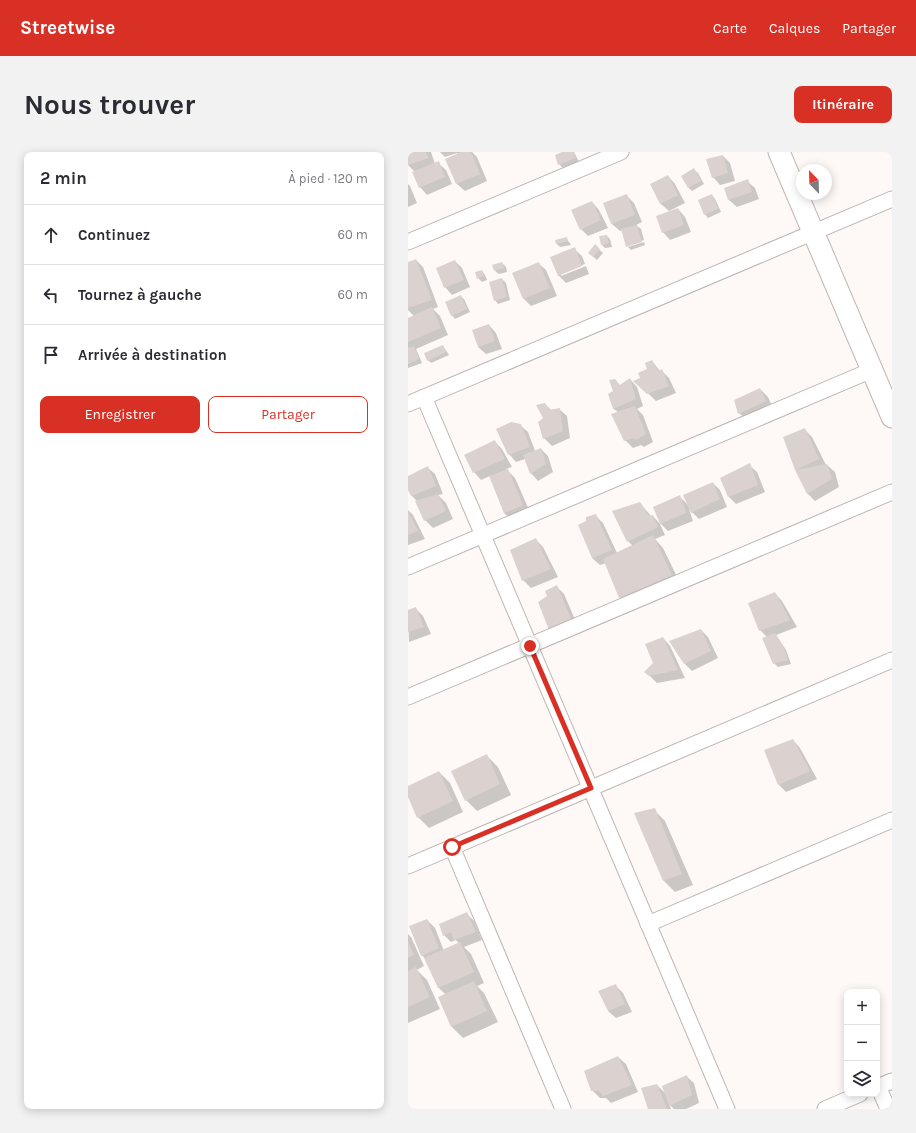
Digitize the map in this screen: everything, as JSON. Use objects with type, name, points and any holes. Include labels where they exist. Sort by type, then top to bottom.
[{"type":"street","points":[[408,242],[621,152]]},
{"type":"street","points":[[779,152],[892,417]]},
{"type":"street","points":[[408,404],[892,199]]},
{"type":"street","points":[[408,567],[872,370]]},
{"type":"street","points":[[424,397],[727,1109]]},
{"type":"street","points":[[408,698],[892,492]]},
{"type":"street","points":[[408,866],[892,660]]},
{"type":"street","points":[[648,924],[892,820]]},
{"type":"street","points":[[452,847],[563,1109]]},
{"type":"street","points":[[882,1085],[888,1109]]},
{"type":"street","points":[[825,1109],[853,1097]]},
{"type":"building","points":[[408,152],[426,152],[429,158],[408,165]]},
{"type":"building","points":[[461,152],[471,152],[480,174],[456,184],[445,159]]},
{"type":"building","points":[[562,152],[573,152],[576,158],[558,165],[555,155]]},
{"type":"building","points":[[723,155],[728,173],[712,178],[706,159]]},
{"type":"building","points":[[439,161],[445,177],[419,188],[412,172]]},
{"type":"building","points":[[694,168],[701,181],[688,188],[681,176]]},
{"type":"building","points":[[668,175],[678,195],[660,204],[650,184]]},
{"type":"building","points":[[748,179],[752,192],[728,200],[724,188]]},
{"type":"building","points":[[627,194],[635,215],[611,224],[603,203]]},
{"type":"building","points":[[712,194],[718,209],[704,215],[698,200]]},
{"type":"building","points":[[592,201],[601,220],[580,230],[571,210]]},
{"type":"building","points":[[678,208],[684,225],[662,233],[656,216]]},
{"type":"building","points":[[637,225],[642,242],[626,247],[621,229]]},
{"type":"building","points":[[607,235],[609,243],[601,245],[599,236]]},
{"type":"building","points":[[567,237],[568,241],[556,244],[555,240]]},
{"type":"building","points":[[595,244],[600,249],[593,257],[588,253]]},
{"type":"building","points":[[575,247],[582,266],[558,276],[550,257]]},
{"type":"building","points":[[416,259],[432,300],[408,308],[408,262]]},
{"type":"building","points":[[455,260],[464,280],[444,288],[436,268]]},
{"type":"building","points":[[502,262],[504,268],[494,271],[492,265]]},
{"type":"building","points":[[539,262],[550,288],[523,299],[512,273]]},
{"type":"building","points":[[482,270],[484,276],[477,279],[475,272]]},
{"type":"building","points":[[502,278],[507,297],[494,301],[489,282]]},
{"type":"building","points":[[461,295],[467,309],[451,316],[445,302]]},
{"type":"building","points":[[432,307],[441,328],[408,342],[408,318]]},
{"type":"building","points":[[489,324],[495,341],[478,347],[472,330]]},
{"type":"building","points":[[443,345],[446,352],[427,361],[424,353]]},
{"type":"building","points":[[414,346],[419,359],[408,364],[408,348]]},
{"type":"building","points":[[652,360],[658,371],[662,369],[669,386],[647,394],[633,381],[640,378],[638,373],[647,369],[645,363]]},
{"type":"building","points":[[630,378],[636,399],[613,409],[608,394],[613,391],[609,380],[615,379],[620,385]]},
{"type":"building","points":[[760,388],[766,401],[738,414],[734,400]]},
{"type":"building","points":[[545,403],[549,410],[560,408],[563,431],[543,439],[538,422],[543,418],[536,405]]},
{"type":"building","points":[[635,406],[646,434],[636,440],[633,438],[624,441],[611,414]]},
{"type":"building","points":[[511,422],[521,424],[530,447],[508,455],[496,429]]},
{"type":"building","points":[[805,428],[819,459],[795,470],[783,437]]},
{"type":"building","points":[[495,440],[505,459],[473,473],[464,455]]},
{"type":"building","points":[[541,448],[546,464],[530,474],[523,455]]},
{"type":"building","points":[[750,463],[758,485],[728,497],[720,478]]},
{"type":"building","points":[[827,464],[832,479],[807,494],[795,470]]},
{"type":"building","points":[[428,466],[436,486],[411,496],[408,490],[408,476]]},
{"type":"building","points":[[508,469],[523,505],[504,513],[489,476]]},
{"type":"building","points":[[713,482],[720,499],[691,513],[683,495]]},
{"type":"building","points":[[438,494],[446,511],[424,521],[415,501]]},
{"type":"building","points":[[680,495],[686,513],[660,524],[653,507]]},
{"type":"building","points":[[640,502],[649,516],[653,515],[658,527],[627,542],[612,511]]},
{"type":"building","points":[[408,511],[418,531],[408,535]]},
{"type":"building","points":[[596,514],[612,550],[592,558],[578,525],[586,521],[586,517]]},
{"type":"building","points":[[653,535],[672,575],[619,598],[603,559]]},
{"type":"building","points":[[536,538],[551,569],[522,581],[510,550]]},
{"type":"building","points":[[557,585],[572,621],[549,630],[538,602],[547,596],[545,591]]},
{"type":"building","points":[[775,592],[790,620],[759,631],[748,603]]},
{"type":"building","points":[[416,607],[424,627],[408,632],[408,610]]},
{"type":"building","points":[[701,629],[711,651],[684,664],[669,641]]},
{"type":"building","points":[[775,633],[783,646],[788,660],[773,664],[762,638]]},
{"type":"building","points":[[663,637],[678,670],[649,676],[644,672],[653,663],[645,644]]},
{"type":"building","points":[[793,739],[810,771],[778,785],[764,750]]},
{"type":"building","points":[[487,754],[500,784],[465,801],[451,771]]},
{"type":"building","points":[[439,771],[453,801],[417,818],[408,797],[408,786]]},
{"type":"building","points":[[655,808],[682,874],[663,881],[634,813]]},
{"type":"building","points":[[467,912],[476,932],[454,940],[451,932],[443,936],[439,924]]},
{"type":"building","points":[[427,919],[439,948],[421,956],[409,926]]},
{"type":"building","points":[[408,941],[414,955],[408,958]]},
{"type":"building","points":[[460,942],[474,972],[438,988],[424,958]]},
{"type":"building","points":[[416,967],[430,997],[408,1007],[408,971]]},
{"type":"building","points":[[474,981],[487,1011],[451,1027],[438,997]]},
{"type":"building","points":[[616,984],[625,1004],[608,1011],[598,991]]},
{"type":"building","points":[[618,1056],[632,1085],[603,1096],[599,1091],[591,1091],[584,1071]]},
{"type":"building","points":[[687,1075],[692,1095],[669,1106],[662,1086]]},
{"type":"building","points":[[657,1084],[667,1109],[648,1109],[641,1088]]},
{"type":"route","points":[[452,847],[591,788],[530,646]]}]
